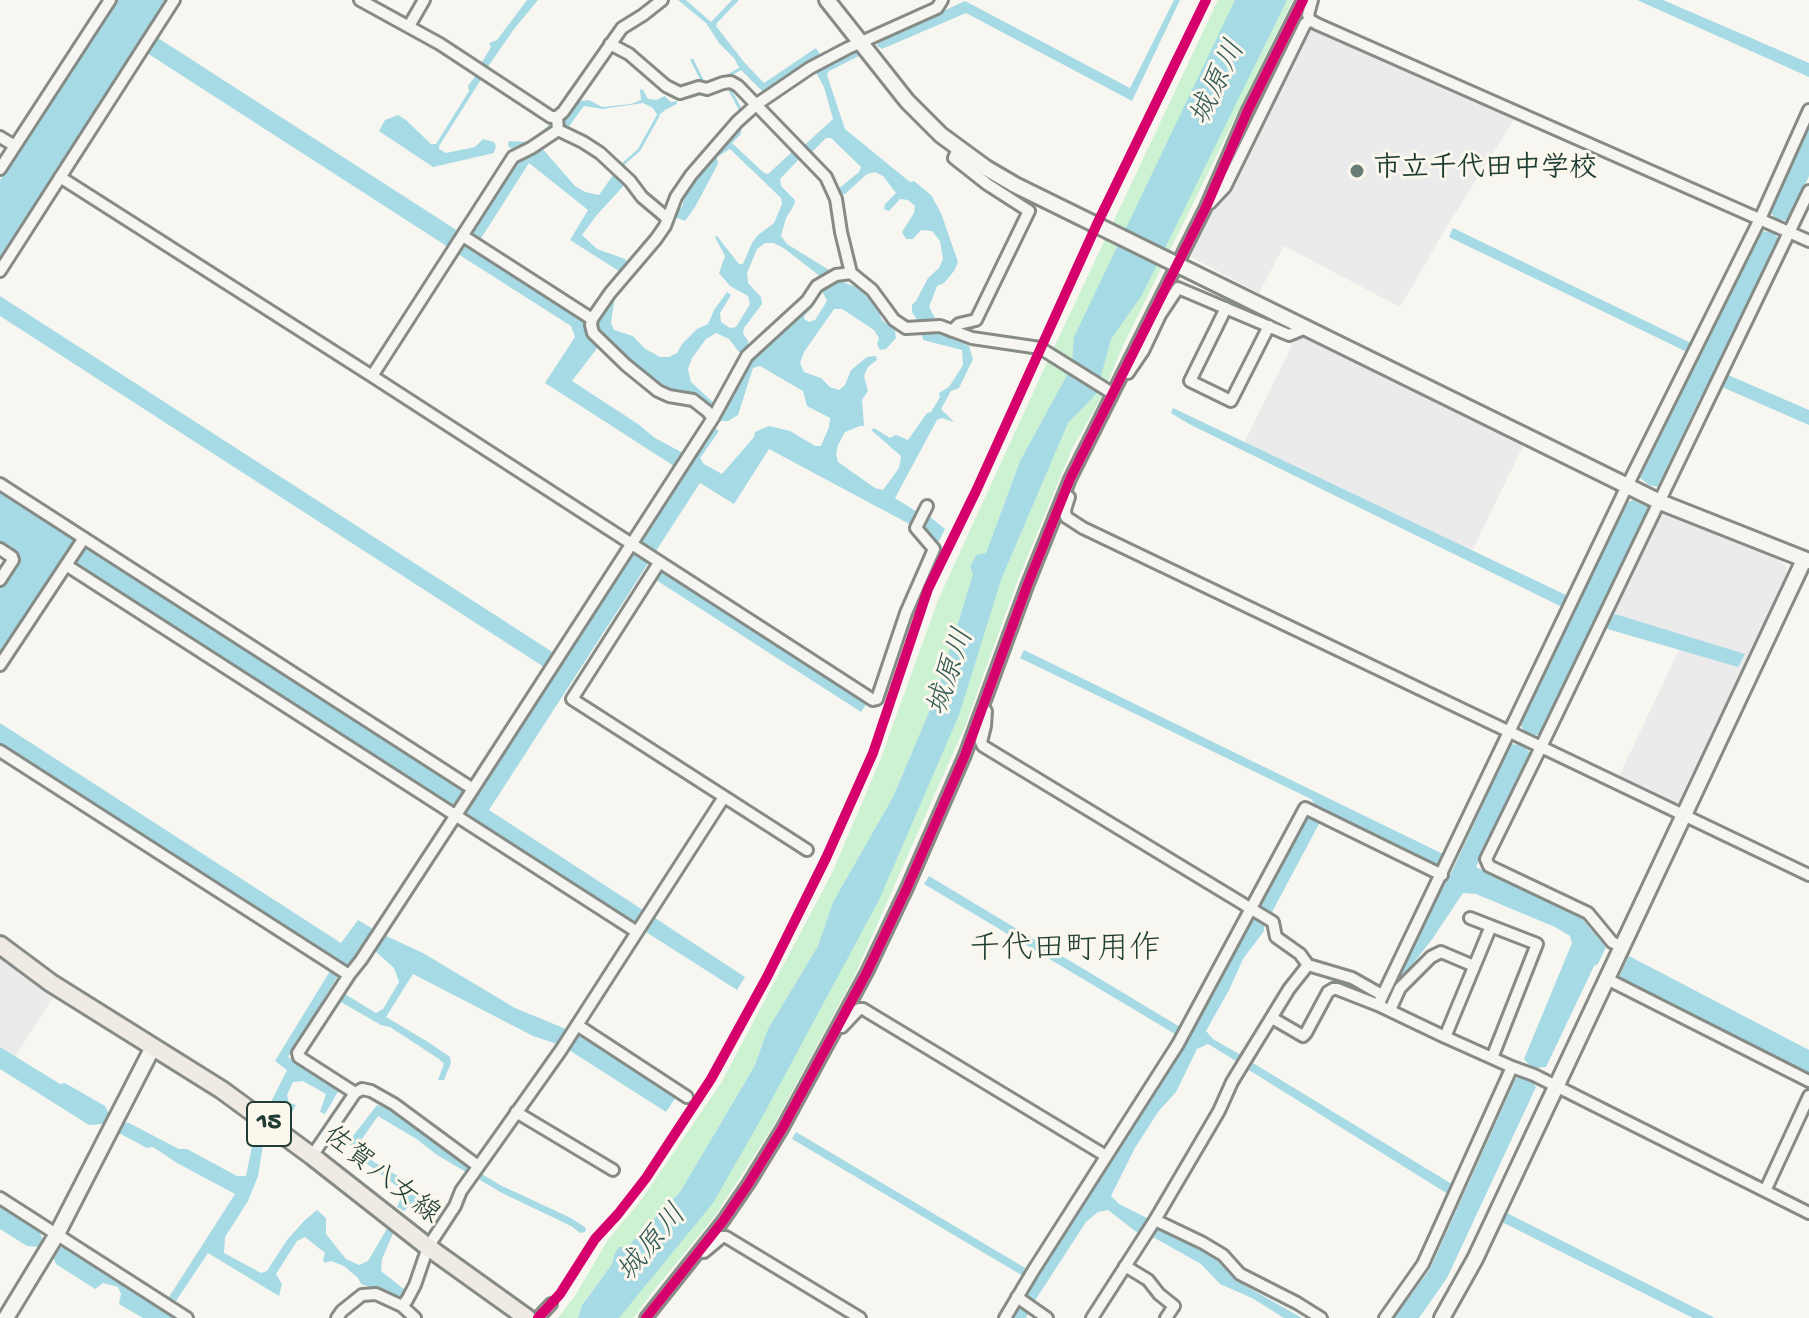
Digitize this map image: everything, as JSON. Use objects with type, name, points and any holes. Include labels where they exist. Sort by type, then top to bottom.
[{"type":"main road","name":"佐賀八女線","points":[[0,945],[51,983],[222,1090],[428,1247],[527,1318]]},
{"type":"street","points":[[0,169],[110,0]]},
{"type":"street","points":[[0,271],[174,0]]},
{"type":"street","points":[[360,0],[409,26],[551,117],[600,153],[667,218]]},
{"type":"street","points":[[409,26],[424,0]]},
{"type":"street","points":[[372,376],[513,157],[528,150],[558,123],[622,28],[662,0]]},
{"type":"street","points":[[827,0],[907,101],[941,135],[1015,185],[1660,502],[1807,560],[1475,1259],[1442,1318]]},
{"type":"street","points":[[646,1318],[749,1183],[782,1129],[867,972],[965,755],[1070,479],[1206,207],[1248,110],[1303,0]]},
{"type":"street","points":[[1312,0],[1308,9],[1310,20],[1809,241]]},
{"type":"street","points":[[713,418],[693,400],[658,391],[626,365],[596,337],[592,319],[665,226],[676,197],[691,175],[737,122],[757,104],[810,68],[936,3]]},
{"type":"street","points":[[1206,207],[1225,187],[1305,24],[1310,20]]},
{"type":"street","points":[[610,44],[629,54],[666,86],[680,93],[731,82],[757,104],[826,177],[836,199],[851,273],[872,290],[894,320],[906,328],[940,326],[972,338],[1040,348],[1112,393]]},
{"type":"street","points":[[1380,1000],[1442,875],[1520,737],[1572,604],[1695,350],[1764,220],[1809,110]]},
{"type":"street","points":[[0,137],[15,146]]},
{"type":"street","points":[[952,331],[959,324],[976,320],[1029,211],[954,158],[958,148]]},
{"type":"street","points":[[60,177],[873,700],[877,699],[906,613],[934,549],[916,528],[927,506]]},
{"type":"street","points":[[1622,947],[1612,942],[1588,913],[1489,866],[1486,859],[1720,378],[1786,230],[1809,191]]},
{"type":"street","points":[[459,243],[592,319]]},
{"type":"street","points":[[355,1093],[299,1057],[298,1053],[713,418],[751,351],[807,301],[817,286],[836,275],[851,273]]},
{"type":"street","points":[[1120,380],[1128,374],[1143,351],[1160,315],[1178,288],[1289,335],[1306,328]]},
{"type":"street","points":[[1226,308],[1190,381],[1231,401],[1269,326]]},
{"type":"street","points":[[1070,479],[1066,517],[1083,528],[1809,875]]},
{"type":"street","points":[[0,484],[473,789]]},
{"type":"street","points":[[0,665],[84,538]]},
{"type":"street","points":[[0,549],[13,560],[0,580]]},
{"type":"street","points":[[659,563],[572,699],[807,850]]},
{"type":"street","points":[[66,565],[461,807],[637,932]]},
{"type":"street","points":[[987,699],[983,746],[1273,922],[1276,937],[1300,954],[1308,965],[1352,978],[1390,1010],[1557,1086],[1809,1213]]},
{"type":"street","points":[[0,751],[349,975]]},
{"type":"street","points":[[402,1306],[411,1294],[428,1247],[461,1191],[577,1025],[724,797]]},
{"type":"street","points":[[1005,1318],[1023,1300],[1106,1156],[1258,912],[1305,808],[1442,875]]},
{"type":"street","points":[[1470,918],[1537,944],[1492,1058]]},
{"type":"street","points":[[1445,1037],[1491,926]]},
{"type":"street","points":[[1390,1010],[1400,988],[1431,957],[1441,952],[1474,966]]},
{"type":"street","points":[[1092,1318],[1146,1235],[1219,1111],[1232,1082],[1289,989],[1308,965]]},
{"type":"street","points":[[1607,979],[1809,1081]]},
{"type":"street","points":[[1272,1018],[1303,1036],[1328,992],[1333,989],[1380,1000]]},
{"type":"street","points":[[834,1032],[859,1009],[863,1009],[1106,1156]]},
{"type":"street","points":[[577,1025],[687,1097]]},
{"type":"street","points":[[6,1318],[55,1237],[153,1047]]},
{"type":"street","points":[[1385,1318],[1423,1264],[1512,1067]]},
{"type":"street","points":[[312,1156],[355,1093],[362,1089],[394,1104],[475,1171]]},
{"type":"street","points":[[1765,1191],[1809,1096]]},
{"type":"street","points":[[516,1112],[613,1170]]},
{"type":"street","points":[[0,1198],[55,1237],[187,1318]]},
{"type":"street","points":[[1154,1221],[1203,1243],[1223,1255],[1240,1274],[1321,1318]]},
{"type":"street","points":[[695,1255],[726,1237],[860,1318]]},
{"type":"street","points":[[1125,1266],[1148,1280],[1174,1306],[1166,1318]]},
{"type":"street","points":[[337,1318],[362,1295],[376,1294],[402,1306],[415,1318]]},
{"type":"street","points":[[1023,1300],[1047,1318]]},
{"type":"street","points":[[538,1318],[551,1304]]},
{"type":"shaded area","name":"市立千代田中学校","points":[[1302,24],[1517,115],[1400,307],[1284,246],[1259,293],[1191,257]]},
{"type":"shaded area","points":[[1298,333],[1524,444],[1470,555],[1243,445]]},
{"type":"shaded area","points":[[1644,504],[1777,558],[1787,568],[1786,579],[1676,807],[1617,780],[1682,644],[1588,615]]},
{"type":"shaded area","points":[[0,954],[54,996],[8,1067],[0,1062]]},
{"type":"green space","points":[[1218,0],[1245,0],[1072,366],[1020,461],[986,553],[976,555],[970,567],[973,574],[935,698],[893,797],[833,902],[818,946],[768,1029],[754,1067],[680,1192],[627,1247],[614,1255],[612,1264],[582,1304],[578,1318],[558,1318],[609,1238],[639,1203],[721,1083],[832,873],[881,758],[938,600]]},
{"type":"green space","points":[[1281,0],[1293,0],[1122,348],[1100,400],[1072,449],[1017,582],[966,724],[854,977],[774,1125],[715,1216],[634,1318],[607,1318],[704,1201],[1001,580],[1108,328]]},
{"type":"water","points":[[116,0],[166,0],[0,257],[0,180]]},
{"type":"water","points":[[527,0],[538,0],[481,74],[482,78],[439,146],[446,153],[475,147],[483,139],[494,142],[494,153],[433,167],[379,131],[385,120],[398,115],[431,144],[436,144],[482,67],[491,47],[489,43],[497,40]]},
{"type":"water","points":[[678,0],[686,0],[711,22],[732,0],[739,0],[716,26],[764,83],[816,48],[820,59],[810,62],[764,93],[740,69],[706,23]]},
{"type":"water","points":[[1174,0],[1180,0],[1132,101],[966,13],[882,49],[877,46],[878,41],[965,1],[1130,88]]},
{"type":"water","name":"城原川","points":[[1235,0],[1287,0],[1142,295],[1111,339],[1096,394],[1068,423],[1001,580],[959,715],[879,900],[713,1203],[619,1318],[578,1318],[582,1305],[612,1264],[619,1247],[627,1247],[680,1192],[754,1067],[768,1029],[818,946],[833,902],[893,797],[935,698],[973,574],[970,567],[976,555],[986,553],[1020,461],[1072,366],[1074,337]]},
{"type":"water","points":[[1637,0],[1663,0],[1809,63],[1809,77]]},
{"type":"water","points":[[158,38],[458,231],[448,247],[147,53]]},
{"type":"water","points":[[855,50],[859,56],[829,71],[827,75],[845,129],[910,182],[914,181],[931,195],[941,213],[958,262],[944,283],[937,286],[929,307],[935,318],[931,324],[932,332],[969,346],[973,359],[959,388],[951,391],[941,409],[954,422],[942,418],[937,420],[895,498],[925,517],[929,516],[945,529],[938,543],[935,542],[913,526],[769,449],[734,504],[700,483],[654,554],[638,543],[713,427],[719,431],[700,458],[704,464],[722,474],[755,432],[769,426],[790,431],[815,446],[821,446],[830,418],[807,406],[803,391],[760,366],[753,368],[738,415],[728,421],[718,418],[751,356],[780,336],[787,324],[811,303],[812,308],[804,319],[809,322],[815,320],[827,301],[822,291],[827,284],[837,280],[859,288],[877,308],[882,320],[895,331],[896,338],[886,349],[880,350],[877,344],[879,338],[874,330],[842,309],[834,309],[804,352],[800,363],[804,372],[821,378],[830,387],[839,390],[845,385],[851,370],[867,357],[876,356],[877,360],[868,367],[864,376],[868,391],[862,400],[864,426],[845,432],[836,454],[838,462],[875,488],[883,490],[899,468],[901,456],[871,430],[874,428],[890,438],[896,435],[908,440],[927,413],[931,412],[940,397],[939,393],[949,387],[963,365],[962,350],[923,340],[925,332],[912,312],[912,305],[943,259],[940,241],[932,231],[921,230],[913,239],[906,239],[902,232],[915,206],[908,200],[900,199],[889,211],[884,209],[896,193],[883,176],[875,172],[867,174],[845,194],[839,194],[837,190],[861,167],[831,138],[826,138],[809,155],[802,156],[780,179],[781,186],[795,200],[781,236],[787,244],[829,270],[829,275],[821,277],[774,243],[765,243],[757,249],[747,273],[748,283],[761,297],[762,304],[744,328],[748,347],[743,353],[739,352],[729,339],[716,333],[706,339],[688,369],[691,382],[715,404],[713,410],[687,391],[671,392],[661,387],[602,336],[594,342],[598,347],[572,381],[655,438],[683,453],[674,466],[545,383],[575,337],[571,326],[458,254],[464,244],[583,322],[589,337],[597,332],[597,320],[614,295],[611,323],[614,330],[633,336],[644,348],[660,357],[677,353],[697,329],[708,324],[727,292],[731,295],[720,313],[721,322],[730,328],[736,327],[750,304],[748,296],[730,286],[719,273],[725,256],[715,237],[739,264],[743,264],[758,235],[774,223],[782,204],[781,198],[730,149],[717,157],[718,164],[685,221],[672,216],[674,211],[683,205],[683,194],[693,177],[731,142],[768,174],[794,150],[798,151],[833,119],[824,87],[815,71]]},
{"type":"water","points":[[640,89],[648,99],[665,96],[671,102],[677,101],[677,104],[658,116],[653,108],[643,103],[602,109],[584,106],[567,129],[561,124],[554,126],[528,145],[532,152],[541,147],[575,186],[585,192],[599,195],[616,171],[628,181],[582,235],[597,249],[625,259],[629,266],[622,273],[570,240],[588,210],[529,163],[480,240],[474,239],[471,232],[516,163],[528,154],[525,147],[510,148],[509,141],[528,142],[553,122],[562,120],[580,101],[589,100],[602,107],[631,104],[641,100]]},
{"type":"water","points":[[1809,123],[1809,176],[1789,221],[1780,220],[1773,233],[1782,241],[1715,373],[1724,378],[1728,375],[1809,410],[1809,425],[1722,387],[1722,382],[1712,377],[1658,487],[1649,485],[1640,478],[1700,354],[1690,350],[1687,352],[1449,237],[1453,228],[1701,350],[1762,231],[1769,232],[1775,218],[1771,213]]},
{"type":"water","points":[[0,296],[554,653],[544,667],[0,316]]},
{"type":"water","points":[[1173,408],[1566,595],[1565,600],[1577,604],[1628,502],[1633,500],[1650,511],[1597,616],[1611,620],[1615,614],[1745,654],[1738,667],[1604,628],[1606,623],[1595,620],[1539,735],[1529,735],[1524,747],[1531,753],[1476,867],[1582,919],[1606,947],[1546,1067],[1534,1068],[1530,1078],[1536,1087],[1447,1278],[1419,1318],[1394,1318],[1430,1269],[1516,1078],[1526,1076],[1531,1067],[1524,1059],[1572,943],[1570,936],[1555,927],[1476,894],[1463,893],[1402,978],[1400,969],[1454,867],[1511,744],[1519,745],[1525,733],[1521,725],[1576,608],[1565,603],[1562,607],[1189,424],[1171,413]]},
{"type":"water","points":[[0,491],[76,540],[0,655],[0,586],[19,556],[0,543]]},
{"type":"water","points":[[85,545],[465,790],[453,809],[73,564]]},
{"type":"water","points":[[632,552],[649,562],[489,810],[643,910],[634,924],[463,815]]},
{"type":"water","points":[[662,571],[867,703],[861,712],[656,580]]},
{"type":"water","points":[[1024,650],[1443,854],[1437,865],[1320,808],[1315,819],[1320,822],[1271,914],[1265,912],[1264,931],[1243,959],[1206,1031],[1213,1039],[1241,1055],[1236,1061],[1208,1044],[1197,1049],[1176,1092],[1158,1112],[1135,1148],[1111,1196],[1119,1204],[1213,1256],[1235,1280],[1302,1318],[1284,1318],[1252,1298],[1220,1284],[1201,1264],[1144,1232],[1139,1234],[1108,1210],[1098,1212],[1086,1222],[1034,1302],[1029,1300],[1030,1309],[1026,1318],[1011,1318],[1189,1038],[1254,915],[1259,917],[1263,910],[1258,907],[1306,816],[1312,818],[1317,807],[1311,799],[1020,658]]},
{"type":"water","points":[[0,723],[341,943],[358,920],[373,929],[347,966],[0,745]]},
{"type":"water","points":[[929,876],[1180,1027],[1175,1034],[924,884]]},
{"type":"water","points":[[655,918],[745,977],[737,990],[646,932]]},
{"type":"water","points":[[384,935],[423,953],[515,1008],[566,1029],[564,1037],[557,1044],[533,1036],[413,974],[386,1017],[450,1057],[451,1063],[444,1080],[438,1080],[444,1064],[439,1059],[390,1027],[339,1001],[345,994],[376,1013],[383,1009],[399,982],[394,968],[374,950]]},
{"type":"water","points":[[1629,956],[1809,1050],[1809,1075],[1619,977]]},
{"type":"water","points":[[330,971],[338,976],[288,1057],[339,1090],[325,1114],[320,1112],[326,1094],[303,1081],[293,1082],[287,1095],[289,1103],[296,1105],[292,1112],[276,1113],[268,1108],[287,1070],[275,1061]]},
{"type":"water","points":[[579,1035],[676,1097],[666,1112],[569,1050]]},
{"type":"water","points":[[0,1047],[60,1084],[65,1083],[105,1106],[109,1114],[123,1122],[179,1149],[187,1149],[237,1176],[246,1176],[258,1128],[265,1133],[258,1176],[248,1201],[225,1237],[224,1253],[261,1273],[267,1271],[287,1240],[317,1210],[326,1218],[326,1234],[346,1259],[359,1265],[368,1261],[388,1227],[394,1231],[382,1259],[381,1271],[405,1290],[405,1294],[403,1297],[392,1297],[361,1284],[344,1266],[331,1261],[325,1263],[325,1253],[305,1237],[297,1241],[276,1274],[282,1284],[279,1296],[208,1253],[176,1301],[172,1300],[169,1297],[235,1194],[153,1147],[147,1148],[102,1124],[89,1125],[0,1069]]},
{"type":"water","points":[[1253,1063],[1455,1186],[1451,1196],[1249,1070]]},
{"type":"water","points":[[377,1105],[387,1107],[474,1172],[571,1218],[586,1228],[585,1232],[580,1233],[502,1193],[378,1116],[357,1146],[374,1162],[410,1183],[429,1203],[430,1211],[413,1202],[404,1211],[397,1207],[403,1193],[366,1163],[360,1169],[355,1166],[357,1160],[350,1144]]},
{"type":"water","points":[[796,1132],[1027,1269],[1023,1276],[792,1139]]},
{"type":"water","points":[[0,1206],[38,1230],[43,1239],[57,1248],[67,1247],[180,1318],[143,1318],[119,1304],[121,1294],[118,1287],[103,1283],[95,1289],[56,1264],[52,1255],[39,1247],[27,1246],[0,1229]]},
{"type":"water","points":[[1507,1213],[1715,1318],[1693,1318],[1502,1222]]},
{"type":"waterway","points":[[692,60],[704,84],[713,82]]},
{"type":"waterway","points":[[724,78],[740,69]]},
{"type":"waterway","points":[[728,86],[741,111]]},
{"type":"waterway","points":[[622,165],[639,150],[658,116]]},
{"type":"waterway","points":[[731,142],[739,134],[741,125]]},
{"type":"cycle path","points":[[538,1318],[560,1294],[595,1239],[646,1178],[711,1079],[767,977],[826,858],[873,753],[928,589],[1097,224],[1206,0]]},
{"type":"cycle path","points":[[646,1318],[749,1183],[782,1129],[867,972],[965,755],[1070,479],[1206,207],[1248,110],[1303,0]]},
{"type":"place","name":"市立千代田中学校","points":[[1357,171]]},
{"type":"district","name":"千代田町用作","points":[[1065,952]]}]
